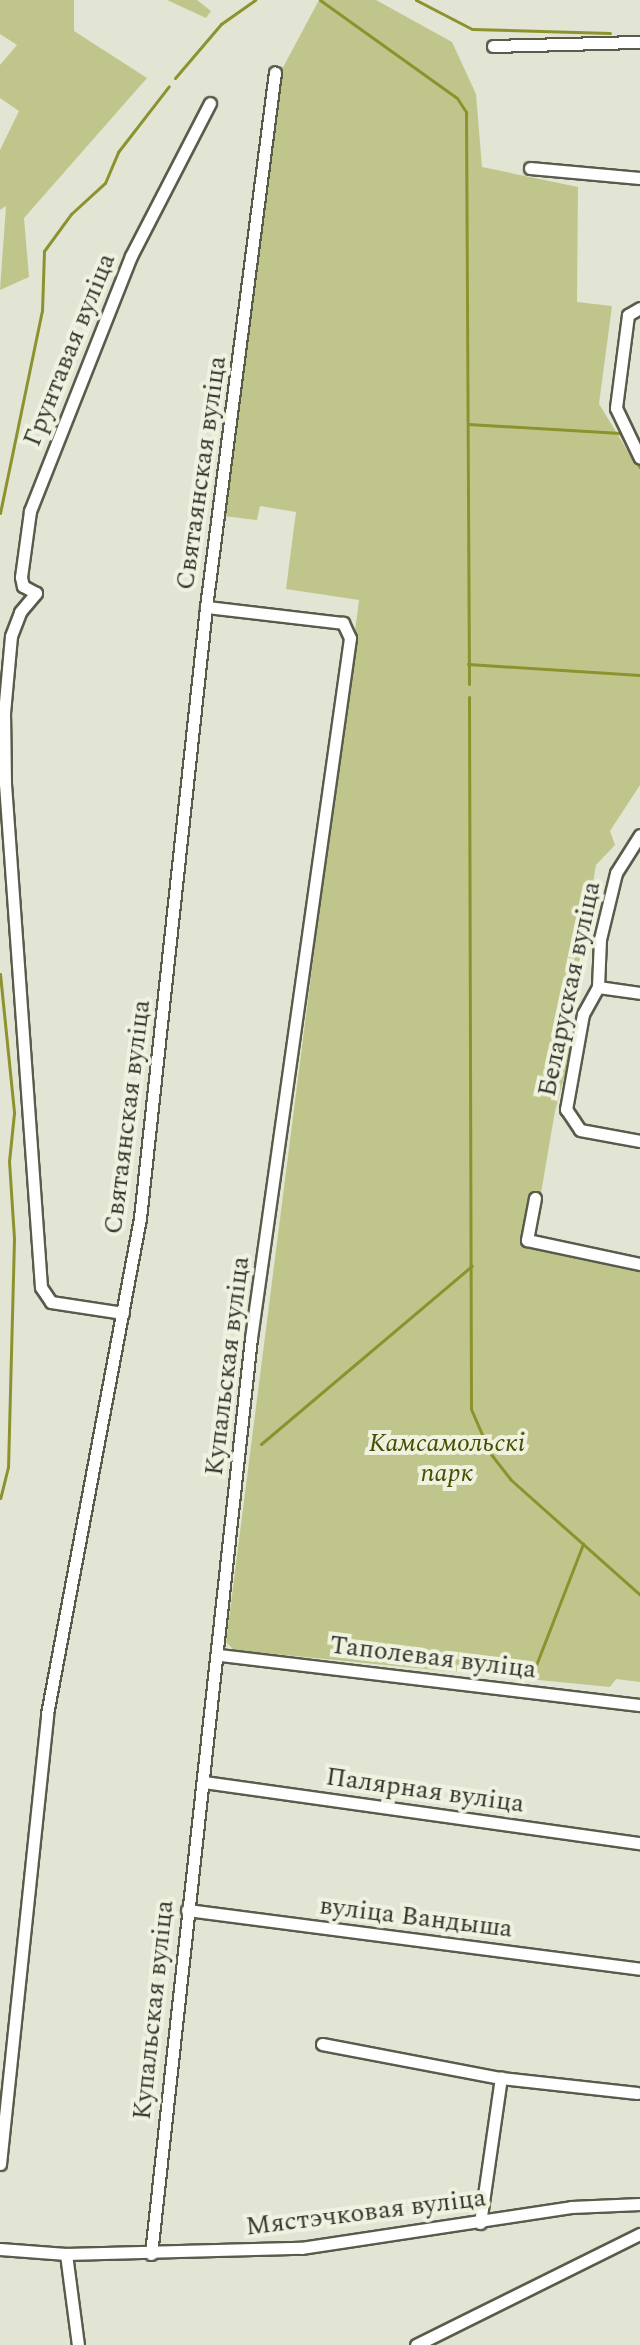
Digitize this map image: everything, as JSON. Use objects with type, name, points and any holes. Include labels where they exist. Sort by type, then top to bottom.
[{"type":"street","points":[[493,46],[640,42]]},
{"type":"street","name":"Святаянская вуліца","points":[[0,2164],[47,1714],[140,1218],[206,607],[275,72]]},
{"type":"street","name":"Грунтавая вуліца","points":[[123,1313],[51,1302],[41,1287],[5,783],[4,713],[11,636],[20,612],[36,593],[23,586],[21,577],[30,511],[131,256],[210,103]]},
{"type":"street","points":[[530,168],[640,178]]},
{"type":"street","points":[[640,308],[628,315],[616,408],[640,458]]},
{"type":"street","name":"Купальская вуліца","points":[[151,2254],[187,1910],[220,1655],[251,1338],[350,638],[343,623],[206,607]]},
{"type":"street","name":"Беларуская вуліца","points":[[638,841],[613,886],[600,939],[598,987],[583,1014],[569,1120],[580,1130],[640,1141]]},
{"type":"street","points":[[598,987],[640,993]]},
{"type":"street","points":[[535,1198],[527,1240],[640,1264]]},
{"type":"street","name":"Таполевая вуліца","points":[[220,1655],[640,1705]]},
{"type":"street","name":"Палярная вуліца","points":[[204,1782],[640,1843]]},
{"type":"street","name":"вуліца Вандыша","points":[[187,1910],[640,1969]]},
{"type":"street","points":[[322,2044],[501,2078],[637,2093]]},
{"type":"street","points":[[480,2223],[501,2078]]},
{"type":"street","name":"Мястэчковая вуліца","points":[[0,2249],[66,2254],[151,2254],[301,2248],[571,2207],[640,2204]]},
{"type":"street","points":[[416,2345],[640,2234]]},
{"type":"street","points":[[66,2254],[78,2345]]},
{"type":"green space","points":[[0,0],[74,0],[74,31],[147,78],[24,218],[29,277],[0,290],[6,206],[0,210],[0,150],[19,111],[0,98],[0,65],[17,45],[0,34]]},
{"type":"green space","points":[[167,0],[197,0],[211,11],[206,18]]},
{"type":"green space","name":"Камсамольскі парк","points":[[319,0],[376,0],[452,42],[476,94],[482,167],[578,187],[577,302],[612,306],[599,404],[640,471],[640,785],[610,831],[615,845],[596,865],[565,1045],[572,1049],[555,1111],[532,1246],[640,1271],[640,1682],[616,1679],[610,1687],[234,1650],[226,1642],[359,600],[286,589],[296,512],[260,506],[257,520],[224,516],[280,73]]},
{"type":"waterway","points":[[175,78],[221,24],[255,0]]},
{"type":"waterway","points":[[320,0],[457,98],[466,112],[469,684]]},
{"type":"waterway","points":[[416,0],[472,29],[610,33]]},
{"type":"waterway","points":[[0,513],[42,311],[44,251],[71,214],[105,183],[118,152],[169,86]]},
{"type":"waterway","points":[[468,424],[620,433],[640,468]]},
{"type":"waterway","points":[[468,664],[640,675]]},
{"type":"waterway","points":[[469,697],[471,1409],[490,1453],[510,1479],[640,1595]]},
{"type":"waterway","points":[[0,974],[14,1113],[9,1161],[14,1239],[8,1467],[0,1498]]},
{"type":"waterway","points":[[261,1444],[472,1266]]},
{"type":"waterway","points":[[531,1678],[583,1544]]}]
